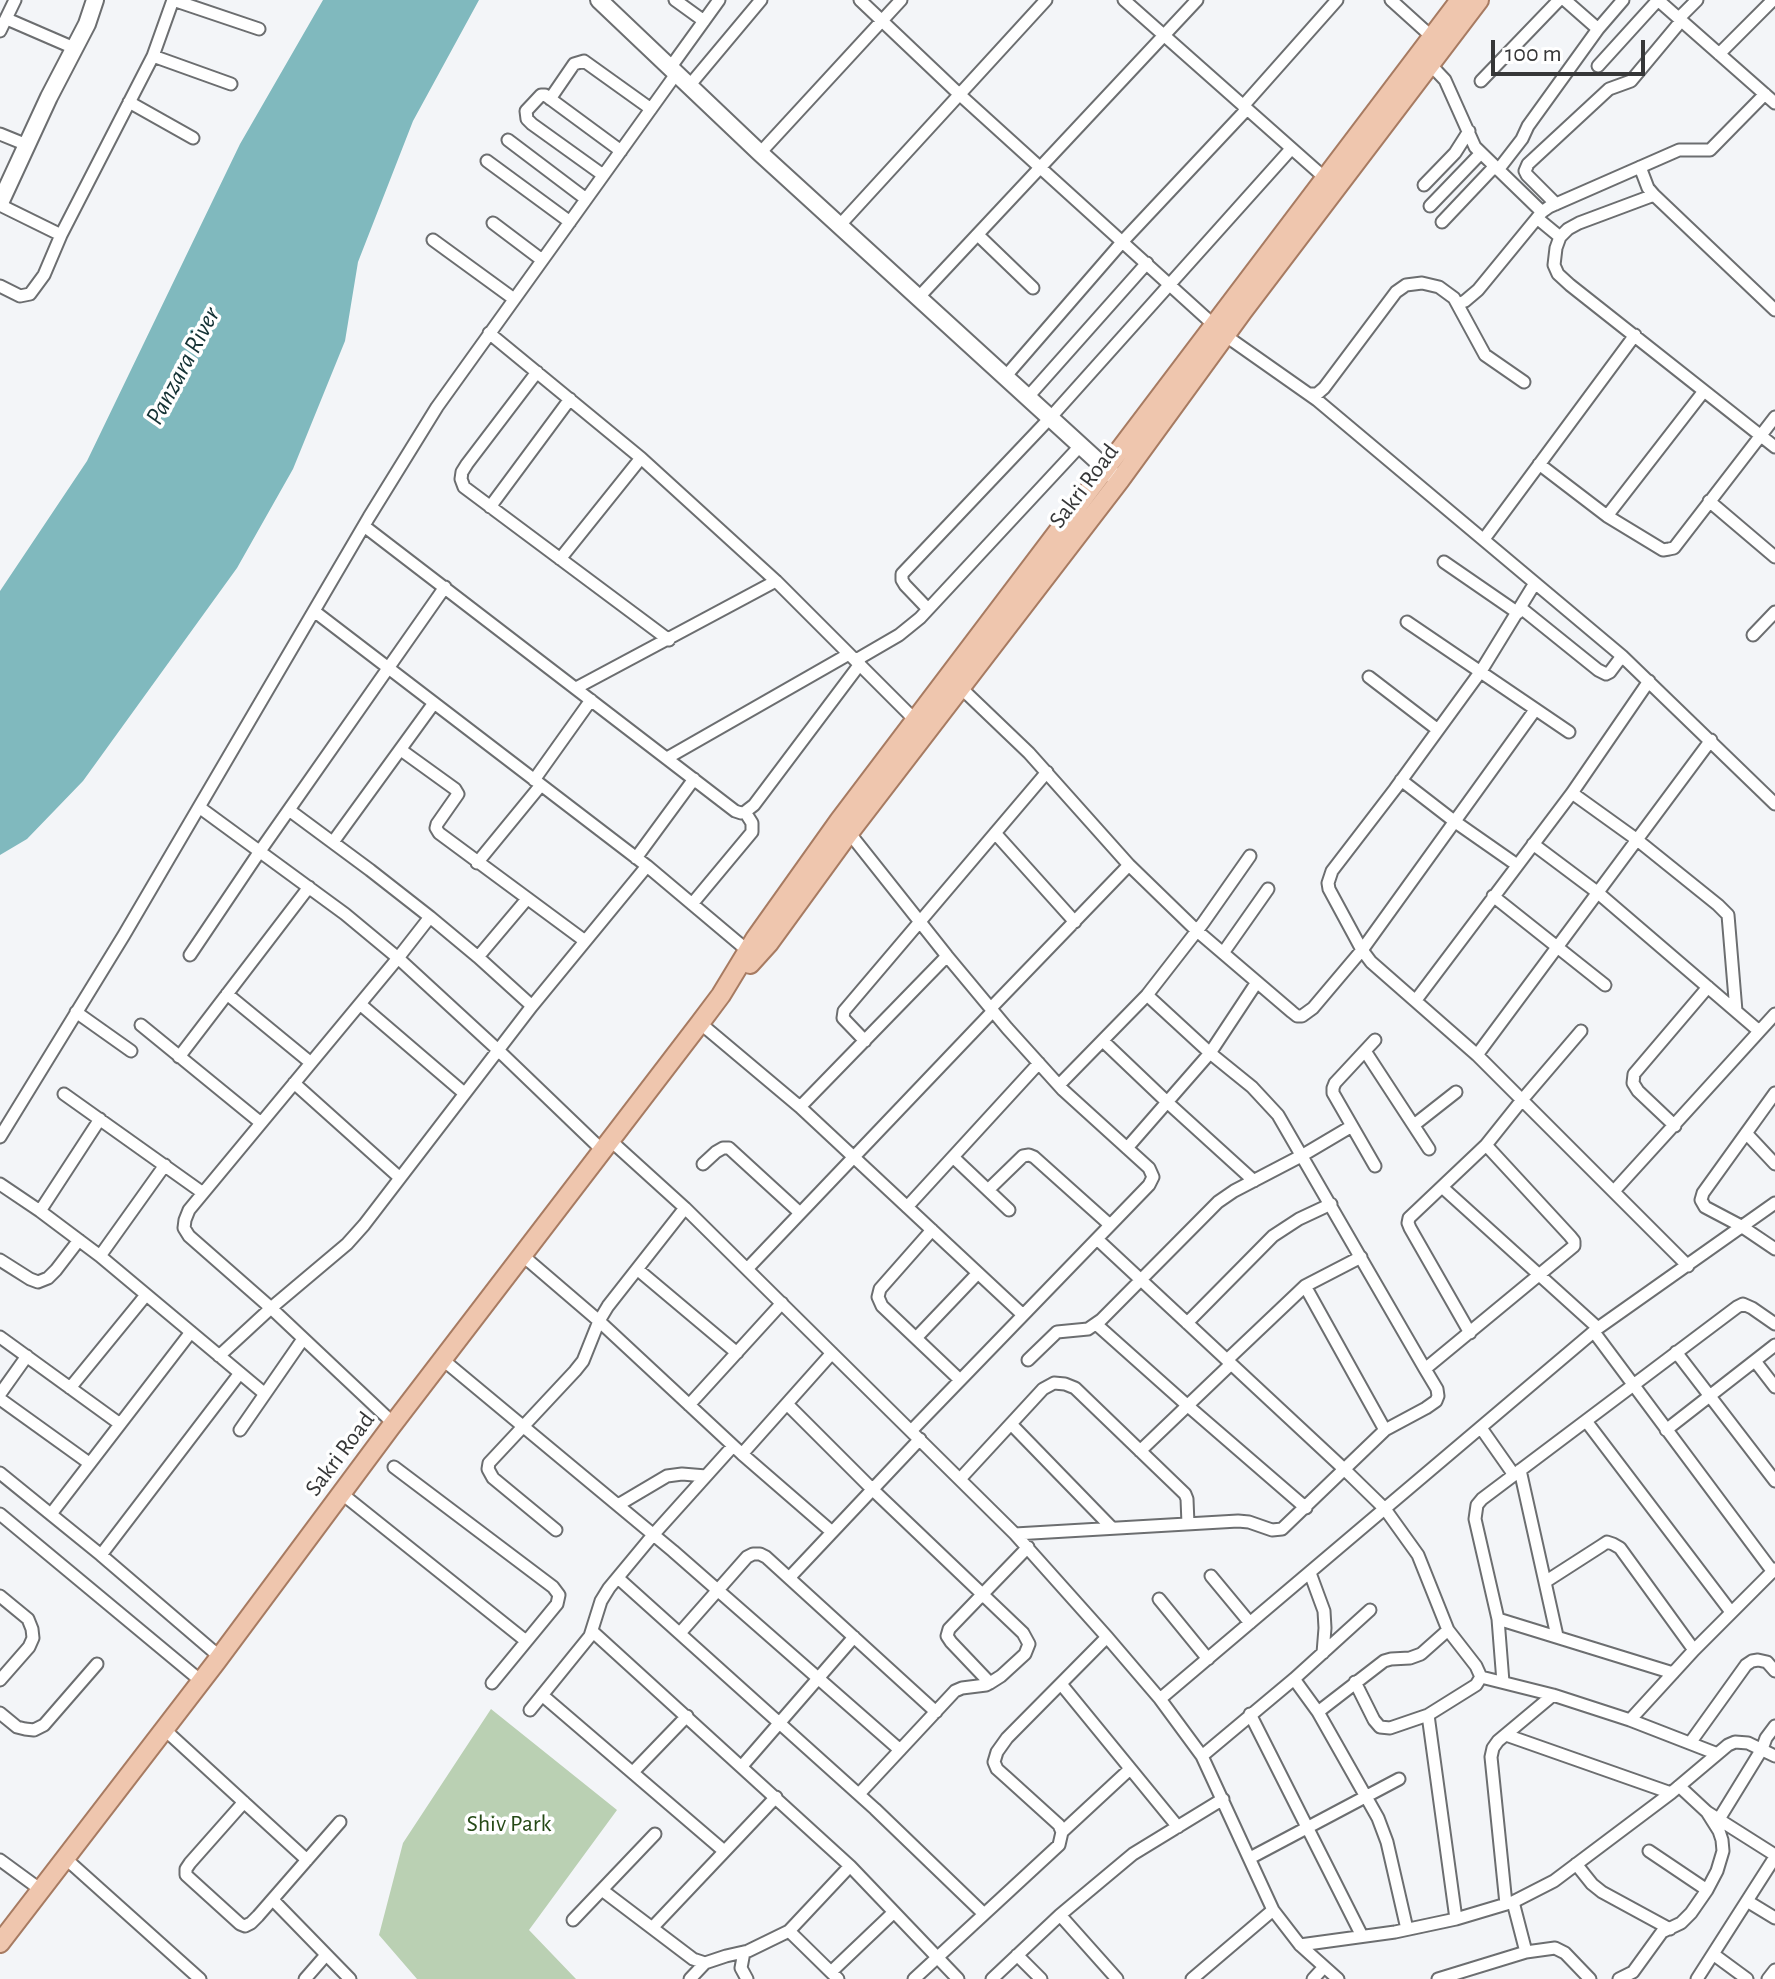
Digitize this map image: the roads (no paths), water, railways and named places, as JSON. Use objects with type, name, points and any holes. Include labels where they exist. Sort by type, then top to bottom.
[{"type":"main road","name":"Sakri Road","points":[[1221,330],[1243,311],[1424,59],[1432,37],[1460,0]]},
{"type":"main road","name":"Sakri Road","points":[[2,1936],[41,1890],[220,1657],[393,1423],[721,995],[748,951],[1113,475],[1221,330],[1325,178],[1424,59],[1479,0]]},
{"type":"main road","name":"Sakri Road","points":[[721,995],[769,943],[844,827]]},
{"type":"street","points":[[0,31],[15,0]]},
{"type":"street","points":[[0,286],[20,296],[30,294],[44,275],[61,235],[153,56],[173,0],[259,29]]},
{"type":"street","points":[[599,0],[760,153],[1113,475]]},
{"type":"street","points":[[675,0],[704,21]]},
{"type":"street","points":[[0,1137],[437,407],[651,109],[719,0]]},
{"type":"street","points":[[689,86],[761,0]]},
{"type":"street","points":[[860,0],[959,94],[1221,330],[1317,401],[1622,656],[1775,804]]},
{"type":"street","points":[[760,153],[901,0]]},
{"type":"street","points":[[839,226],[1046,0]]},
{"type":"street","points":[[1124,0],[1325,178]]},
{"type":"street","points":[[918,298],[1197,0]]},
{"type":"street","points":[[1005,377],[1337,0]]},
{"type":"street","points":[[1391,0],[1432,37]]},
{"type":"street","points":[[1481,81],[1559,0]]},
{"type":"street","points":[[1565,0],[1598,29]]},
{"type":"street","points":[[1442,222],[1522,139],[1528,126],[1598,29],[1623,0]]},
{"type":"street","points":[[1556,204],[1527,175],[1528,164],[1609,89],[1631,81],[1697,0]]},
{"type":"street","points":[[1719,54],[1773,0]]},
{"type":"street","points":[[1598,66],[1660,1],[1775,103]]},
{"type":"street","points":[[61,235],[1,200],[87,24],[88,3]]},
{"type":"street","points":[[7,19],[74,48]]},
{"type":"street","points":[[153,56],[231,84]]},
{"type":"street","points":[[1424,59],[1445,80],[1473,143],[1560,237]]},
{"type":"street","points":[[550,99],[574,64],[584,61],[651,109]]},
{"type":"street","points":[[1460,306],[1556,204],[1679,150],[1710,150],[1765,94]]},
{"type":"street","points":[[603,175],[527,119],[526,111],[541,95],[621,151]]},
{"type":"street","points":[[129,102],[193,138]]},
{"type":"street","points":[[1424,185],[1455,153],[1469,131]]},
{"type":"street","points":[[0,134],[27,145]]},
{"type":"street","points":[[508,140],[586,199]]},
{"type":"street","points":[[928,609],[905,585],[902,574],[1050,418],[1291,149]]},
{"type":"street","points":[[1430,206],[1481,153]]},
{"type":"street","points":[[487,161],[570,222]]},
{"type":"street","points":[[1641,169],[1651,192],[1775,310]]},
{"type":"street","points":[[1651,192],[1579,223],[1560,237],[1554,257],[1558,274],[1775,447]]},
{"type":"street","points":[[493,223],[542,260]]},
{"type":"street","points":[[978,235],[1033,288]]},
{"type":"street","points":[[433,240],[514,299]]},
{"type":"street","points":[[1027,398],[1147,263]]},
{"type":"street","points":[[1317,401],[1317,394],[1402,288],[1413,284],[1430,284],[1449,292],[1460,306],[1485,355],[1524,382]]},
{"type":"street","points":[[489,333],[641,458],[776,581],[922,726]]},
{"type":"street","points":[[1484,539],[1635,335]]},
{"type":"street","points":[[537,372],[462,472],[464,487],[669,640]]},
{"type":"street","points":[[1607,516],[1704,391]]},
{"type":"street","points":[[490,507],[570,399]]},
{"type":"street","points":[[1539,464],[1607,516],[1663,550],[1669,549],[1674,548],[1775,417]]},
{"type":"street","points":[[667,758],[899,635],[928,609],[1080,446]]},
{"type":"street","points":[[560,559],[641,458]]},
{"type":"street","points":[[1709,501],[1775,557]]},
{"type":"street","points":[[364,526],[735,811],[745,812],[754,805],[855,659]]},
{"type":"street","points":[[1444,562],[1520,611],[1598,670],[1606,674],[1610,672],[1622,656]]},
{"type":"street","points":[[576,688],[776,581]]},
{"type":"street","points":[[1535,583],[1481,671],[1335,867],[1328,883],[1362,950],[1382,972],[1477,1055],[1688,1266]]},
{"type":"street","points":[[190,955],[445,587]]},
{"type":"street","points":[[314,611],[647,866],[748,951]]},
{"type":"street","points":[[1753,635],[1775,612]]},
{"type":"street","points":[[1407,622],[1569,732]]},
{"type":"street","points":[[1369,677],[1438,730]]},
{"type":"street","points":[[1416,1000],[1572,793],[1649,681]]},
{"type":"street","points":[[955,682],[1047,772],[1129,865],[1196,930],[1297,1016],[1313,1008],[1362,950],[1535,710]]},
{"type":"street","points":[[477,863],[537,782],[591,700]]},
{"type":"street","points":[[333,842],[434,703]]},
{"type":"street","points":[[1477,1055],[1711,740]]},
{"type":"street","points":[[401,750],[458,794],[436,828],[443,837],[585,941]]},
{"type":"street","points":[[865,1041],[843,1018],[844,1011],[1047,772]]},
{"type":"street","points":[[636,858],[694,779]]},
{"type":"street","points":[[1401,780],[1517,865]]},
{"type":"street","points":[[1572,793],[1636,839],[1728,915],[1736,1011]]},
{"type":"street","points":[[199,807],[345,914],[606,1145],[685,1208],[1028,1547],[1160,1699],[1202,1756],[1273,1910],[1300,1945],[1338,1979]]},
{"type":"street","points":[[289,810],[430,917],[532,1006]]},
{"type":"street","points":[[692,904],[752,832],[752,823],[745,812]]},
{"type":"street","points":[[789,1578],[872,1489],[960,1380],[1149,1185],[1153,1177],[1149,1168],[1059,1085],[992,1010],[844,827]]},
{"type":"street","points":[[995,833],[1075,922]]},
{"type":"street","points":[[1533,844],[1597,892],[1759,1031]]},
{"type":"street","points":[[1059,1085],[1147,995],[1250,856]]},
{"type":"street","points":[[747,1269],[1129,865]]},
{"type":"street","points":[[219,1356],[355,1236],[532,1006],[647,866]]},
{"type":"street","points":[[179,1057],[309,887]]},
{"type":"street","points":[[1223,953],[1268,889]]},
{"type":"street","points":[[1493,896],[1605,985]]},
{"type":"street","points":[[478,957],[527,899]]},
{"type":"street","points":[[393,1423],[189,1236],[184,1228],[189,1210],[430,917]]},
{"type":"street","points":[[800,1107],[947,956]]},
{"type":"street","points":[[1127,1148],[1210,1053],[1257,982]]},
{"type":"street","points":[[1675,1126],[1638,1091],[1633,1083],[1634,1074],[1708,987]]},
{"type":"street","points":[[227,994],[311,1063]]},
{"type":"street","points":[[1015,1534],[1238,1521],[1272,1530],[1282,1529],[1385,1430],[1436,1401],[1438,1396],[1437,1389],[1278,1115],[1252,1087],[1147,995]]},
{"type":"street","points":[[360,1004],[464,1093]]},
{"type":"street","points":[[76,1012],[131,1051]]},
{"type":"street","points":[[1614,1191],[1775,1014]]},
{"type":"street","points":[[700,1023],[800,1107],[1023,1315]]},
{"type":"street","points":[[141,1025],[261,1123]]},
{"type":"street","points":[[1470,1333],[1408,1223],[1411,1214],[1486,1145],[1581,1031]]},
{"type":"street","points":[[1375,1040],[1333,1088],[1375,1166]]},
{"type":"street","points":[[1103,1041],[1254,1181]]},
{"type":"street","points":[[1365,1051],[1429,1149]]},
{"type":"street","points":[[907,1207],[1039,1063]]},
{"type":"street","points":[[294,1083],[400,1178]]},
{"type":"street","points":[[1414,1125],[1456,1092]]},
{"type":"street","points":[[1775,1093],[1701,1200],[1705,1207],[1775,1249]]},
{"type":"street","points":[[64,1094],[203,1193]]},
{"type":"street","points":[[40,1211],[100,1119]]},
{"type":"street","points":[[1028,1360],[1057,1332],[1088,1329],[1096,1324],[1218,1202],[1352,1126]]},
{"type":"street","points":[[1746,1133],[1775,1164]]},
{"type":"street","points":[[1425,1369],[1574,1246],[1574,1241],[1486,1145]]},
{"type":"street","points":[[703,1164],[716,1152],[729,1148],[800,1213]]},
{"type":"street","points":[[988,1190],[1023,1156],[1029,1155],[1110,1225]]},
{"type":"street","points":[[953,1157],[1009,1210]]},
{"type":"street","points":[[100,1256],[165,1165]]},
{"type":"street","points":[[0,1184],[100,1256],[265,1394]]},
{"type":"street","points":[[1442,1187],[1541,1275],[1596,1330],[1773,1575],[1731,1612],[1630,1720]]},
{"type":"street","points":[[1160,1699],[1596,1330],[1775,1203]]},
{"type":"street","points":[[1187,1323],[1273,1236],[1331,1204]]},
{"type":"street","points":[[556,1530],[489,1474],[488,1469],[493,1458],[583,1361],[599,1321],[619,1291],[685,1208]]},
{"type":"street","points":[[932,1230],[880,1289],[878,1297],[882,1306],[960,1380]]},
{"type":"street","points":[[1097,1239],[1385,1509],[1418,1555],[1448,1630],[1481,1677]]},
{"type":"street","points":[[0,1260],[38,1282],[56,1270],[79,1240]]},
{"type":"street","points":[[522,1255],[832,1532]]},
{"type":"street","points":[[1140,1451],[1305,1286],[1361,1257]]},
{"type":"street","points":[[637,1269],[737,1353]]},
{"type":"street","points":[[916,1338],[978,1273]]},
{"type":"street","points":[[1305,1286],[1385,1430]]},
{"type":"street","points":[[70,1388],[146,1295]]},
{"type":"street","points":[[689,1405],[782,1303]]},
{"type":"street","points":[[1503,1682],[1498,1619],[1475,1519],[1477,1505],[1737,1307],[1743,1304],[1752,1308],[1775,1324]]},
{"type":"street","points":[[1096,1324],[1306,1508]]},
{"type":"street","points":[[51,1514],[191,1332]]},
{"type":"street","points":[[0,1337],[120,1424]]},
{"type":"street","points":[[240,1430],[303,1339]]},
{"type":"street","points":[[1666,1430],[1775,1345]]},
{"type":"street","points":[[1676,1352],[1775,1481]]},
{"type":"street","points":[[530,1710],[592,1631],[601,1601],[653,1535],[706,1476],[787,1404],[832,1353]]},
{"type":"street","points":[[27,1356],[0,1396],[89,1463]]},
{"type":"street","points":[[442,1359],[618,1505],[900,1750]]},
{"type":"street","points":[[1755,1361],[1775,1387]]},
{"type":"street","points":[[101,1555],[240,1373]]},
{"type":"street","points":[[960,1479],[1043,1389],[1054,1383],[1065,1384],[1075,1388],[1185,1494],[1188,1524]]},
{"type":"street","points":[[787,1404],[1023,1633],[1029,1644],[1025,1654],[990,1683],[955,1691],[859,1794]]},
{"type":"street","points":[[1586,1421],[1731,1612]]},
{"type":"street","points":[[1011,1424],[1112,1528]]},
{"type":"street","points":[[1481,1428],[1517,1472],[1557,1636]]},
{"type":"street","points":[[394,1467],[553,1587],[559,1595],[557,1604],[492,1683]]},
{"type":"street","points":[[0,1473],[220,1657]]},
{"type":"street","points":[[618,1505],[667,1476],[706,1476]]},
{"type":"street","points":[[341,1493],[526,1641]]},
{"type":"street","points":[[0,1514],[201,1681]]},
{"type":"street","points":[[1545,1582],[1607,1542],[1613,1544],[1620,1548],[1694,1650]]},
{"type":"street","points":[[990,1683],[947,1636],[949,1629],[1028,1547]]},
{"type":"street","points":[[680,1633],[747,1557],[753,1554],[766,1557],[936,1712]]},
{"type":"street","points":[[1310,1573],[1324,1611],[1323,1653]]},
{"type":"street","points":[[1211,1576],[1250,1623]]},
{"type":"street","points":[[618,1578],[781,1722],[984,1914]]},
{"type":"street","points":[[0,1596],[28,1619],[33,1638],[29,1647],[0,1680]]},
{"type":"street","points":[[1159,1599],[1208,1659]]},
{"type":"street","points":[[1202,1756],[1370,1610]]},
{"type":"street","points":[[1498,1619],[1673,1673]]},
{"type":"street","points":[[1318,1712],[1384,1661],[1421,1654],[1448,1630]]},
{"type":"street","points":[[592,1631],[850,1866],[958,1979]]},
{"type":"street","points":[[742,1766],[854,1637]]},
{"type":"street","points":[[1062,1832],[1052,1817],[997,1769],[994,1762],[1007,1738],[1107,1637]]},
{"type":"street","points":[[1690,1743],[1746,1665],[1758,1660],[1767,1662],[1775,1671]]},
{"type":"street","points":[[0,1713],[17,1727],[34,1730],[44,1725],[97,1664]]},
{"type":"street","points":[[1481,1677],[1553,1695],[1630,1720],[1715,1753]]},
{"type":"street","points":[[1355,1682],[1374,1720],[1380,1727],[1390,1728],[1428,1715],[1476,1685],[1481,1677]]},
{"type":"street","points":[[1294,1679],[1318,1712],[1367,1797],[1387,1842],[1407,1929]]},
{"type":"street","points":[[1061,1684],[1178,1827]]},
{"type":"street","points":[[542,1695],[724,1851]]},
{"type":"street","points":[[1526,1952],[1510,1903],[1491,1757],[1493,1748],[1506,1735],[1553,1695]]},
{"type":"street","points":[[1250,1714],[1362,1936]]},
{"type":"street","points":[[1428,1715],[1456,1919]]},
{"type":"street","points":[[633,1772],[687,1716]]},
{"type":"street","points":[[1719,1819],[1775,1726]]},
{"type":"street","points":[[164,1729],[307,1860]]},
{"type":"street","points":[[1506,1735],[1675,1789],[1775,1856],[1697,1979]]},
{"type":"street","points":[[1300,1945],[1407,1929],[1510,1903],[1554,1881],[1728,1745],[1748,1743],[1775,1756]]},
{"type":"street","points":[[914,1979],[1059,1845],[1062,1832],[1130,1769]]},
{"type":"street","points":[[1250,1858],[1399,1779]]},
{"type":"street","points":[[652,1928],[776,1797]]},
{"type":"street","points":[[992,1979],[1060,1915],[1133,1854],[1223,1799]]},
{"type":"street","points":[[244,1802],[190,1863],[186,1875],[245,1926],[273,1900],[340,1822]]},
{"type":"street","points":[[1619,1979],[1633,1972],[1656,1937],[1681,1923],[1707,1890],[1723,1851],[1719,1831],[1707,1812]]},
{"type":"street","points":[[573,1920],[655,1834]]},
{"type":"street","points":[[1649,1851],[1707,1890]]},
{"type":"street","points":[[65,1858],[200,1979]]},
{"type":"street","points":[[0,1860],[41,1890]]},
{"type":"street","points":[[1576,1864],[1602,1892],[1670,1929]]},
{"type":"street","points":[[690,1979],[705,1963],[744,1952],[789,1931],[850,1866]]},
{"type":"street","points":[[602,1890],[693,1959],[705,1963]]},
{"type":"street","points":[[273,1900],[350,1979]]},
{"type":"street","points":[[1747,1901],[1775,1918]]},
{"type":"street","points":[[1195,1978],[1273,1910]]},
{"type":"street","points":[[789,1931],[835,1976],[894,1912]]},
{"type":"street","points":[[1060,1915],[1117,1979]]},
{"type":"street","points":[[1438,1979],[1526,1952],[1555,1948],[1565,1953],[1590,1979]]},
{"type":"street","points":[[744,1952],[741,1968],[747,1979]]},
{"type":"street","points":[[1713,1954],[1747,1979]]},
{"type":"street","points":[[305,1979],[326,1955]]},
{"type":"street","points":[[1017,1955],[1041,1979]]},
{"type":"street","points":[[1313,1979],[1324,1967]]},
{"type":"street","points":[[1768,1979],[1775,1970]]},
{"type":"water","name":"Panzara River","points":[[323,0],[479,0],[413,121],[358,262],[345,341],[293,469],[237,568],[83,781],[27,839],[0,855],[0,591],[87,461],[240,144]]},
{"type":"park label","name":"Shiv Park","points":[[509,1824]]}]
